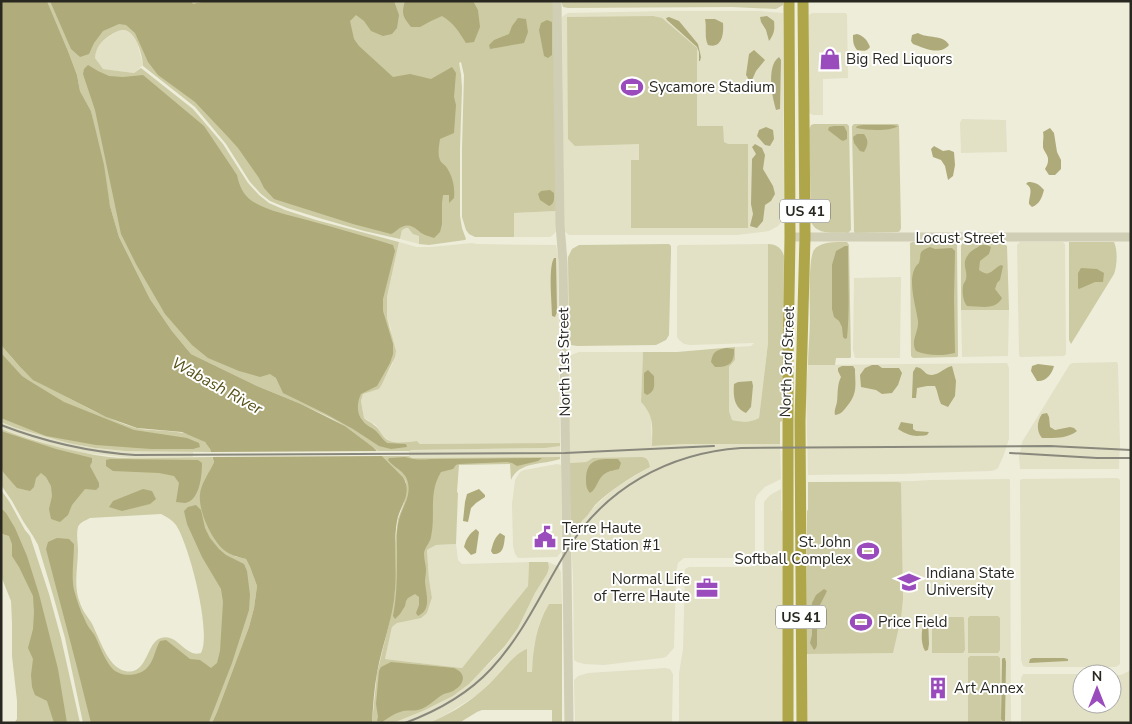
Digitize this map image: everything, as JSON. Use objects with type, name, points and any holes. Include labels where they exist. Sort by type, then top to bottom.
[{"type":"highway","name":"North 3rd Street","points":[[788,723],[789,1]]},
{"type":"highway","name":"North 3rd Street","points":[[802,723],[800,421],[806,237],[803,1]]},
{"type":"main road","name":"North 1st Street","points":[[557,1],[569,723]]},
{"type":"main road","name":"Locust Street","points":[[790,237],[1131,237]]},
{"type":"shaded area","points":[[47,1],[553,1],[557,211],[514,213],[514,237],[475,237],[466,230],[462,217],[464,75],[461,62],[459,63],[462,88],[460,216],[466,239],[429,245],[419,244],[419,236],[413,234],[408,228],[402,230],[400,239],[319,218],[270,201],[250,182],[226,144],[195,107],[143,66],[138,45],[128,31],[120,31],[106,38],[97,48],[95,58],[103,69],[134,73],[141,68],[193,109],[223,144],[248,183],[269,203],[316,220],[399,242],[387,297],[387,318],[396,351],[395,357],[379,389],[363,394],[361,401],[364,418],[376,426],[385,438],[396,442],[417,441],[420,444],[560,443],[560,446],[545,448],[378,451],[331,418],[257,386],[191,354],[150,299],[119,237],[110,206],[91,111],[80,91],[77,75]]},
{"type":"shaded area","points":[[50,1],[191,1],[193,4],[206,1],[394,1],[399,15],[397,28],[392,34],[383,36],[371,31],[364,21],[356,15],[350,21],[354,39],[359,46],[393,77],[410,74],[431,79],[452,67],[456,73],[454,133],[440,139],[439,151],[440,160],[449,171],[452,179],[454,198],[449,203],[449,195],[443,195],[440,232],[434,238],[406,226],[391,234],[274,199],[264,188],[238,148],[229,138],[195,102],[158,75],[148,62],[135,33],[126,25],[119,24],[103,31],[89,54],[80,57],[71,49]]},
{"type":"shaded area","points":[[405,1],[473,1],[478,10],[480,27],[474,42],[466,43],[453,25],[442,16],[420,27],[411,27],[404,15]]},
{"type":"shaded area","points":[[561,1],[783,1],[783,5],[776,9],[732,7],[568,8],[563,7]]},
{"type":"shaded area","points":[[760,11],[783,13],[784,209],[782,221],[778,226],[769,231],[737,235],[569,235],[564,231],[562,17],[568,13]]},
{"type":"shaded area","points":[[812,13],[847,14],[848,78],[823,79],[823,115],[809,113],[809,15]]},
{"type":"shaded area","name":"Sycamore Stadium","points":[[653,16],[662,18],[697,48],[697,126],[723,126],[724,142],[728,144],[748,144],[748,228],[631,228],[631,160],[639,160],[639,144],[575,146],[568,139],[567,17]]},
{"type":"shaded area","points":[[767,16],[774,21],[774,32],[769,41],[760,17]]},
{"type":"shaded area","points":[[669,17],[679,21],[698,44],[700,61],[697,47],[667,20],[666,18]]},
{"type":"shaded area","points":[[518,18],[526,19],[528,32],[524,43],[490,49],[489,45],[494,40],[509,34]]},
{"type":"shaded area","points":[[705,19],[715,19],[723,23],[721,40],[716,45],[708,45]]},
{"type":"shaded area","points":[[547,20],[552,22],[552,55],[548,58],[544,56],[539,30],[541,23]]},
{"type":"shaded area","points":[[125,30],[130,32],[137,42],[143,65],[134,73],[102,69],[95,58],[96,50],[100,43],[118,31]]},
{"type":"shaded area","points":[[918,33],[943,39],[949,45],[937,51],[913,44],[911,41],[912,35]]},
{"type":"shaded area","points":[[857,34],[866,40],[870,47],[867,50],[857,50],[853,35]]},
{"type":"shaded area","points":[[754,50],[765,60],[756,71],[752,80],[749,80],[746,75],[749,54]]},
{"type":"shaded area","points":[[779,57],[781,60],[780,109],[776,110],[771,74],[772,67]]},
{"type":"shaded area","points":[[88,65],[109,76],[143,75],[204,126],[237,175],[244,193],[252,201],[279,212],[393,245],[395,251],[383,299],[383,311],[393,344],[393,354],[377,386],[361,394],[358,408],[359,415],[364,423],[376,431],[387,443],[406,444],[407,447],[391,449],[379,446],[326,414],[283,393],[276,378],[270,374],[260,377],[239,371],[208,358],[192,345],[165,314],[121,234],[95,110],[83,74],[84,69]]},
{"type":"shaded area","points":[[962,119],[1006,120],[1007,152],[961,153],[960,123]]},
{"type":"shaded area","points":[[847,124],[849,126],[851,230],[848,233],[822,231],[817,229],[811,222],[809,130],[811,125]]},
{"type":"shaded area","points":[[854,124],[898,124],[899,126],[901,228],[898,232],[854,232],[852,126]]},
{"type":"shaded area","points":[[863,125],[898,126],[884,130],[856,128]]},
{"type":"shaded area","points":[[844,126],[847,132],[847,139],[843,141],[828,130],[829,127]]},
{"type":"shaded area","points":[[766,127],[773,130],[774,139],[770,146],[765,145],[757,136],[759,130]]},
{"type":"shaded area","points":[[1050,128],[1054,133],[1057,152],[1061,160],[1061,169],[1055,175],[1049,175],[1045,169],[1048,163],[1048,156],[1043,147],[1043,132]]},
{"type":"shaded area","points":[[857,134],[864,134],[867,139],[864,152],[860,151],[854,143],[853,137]]},
{"type":"shaded area","points":[[755,144],[762,148],[765,155],[763,169],[773,186],[775,194],[771,201],[765,205],[763,221],[757,228],[750,226],[753,214],[751,204],[752,159],[756,154],[752,147]]},
{"type":"shaded area","points":[[934,146],[943,151],[949,150],[954,152],[955,165],[953,176],[948,180],[945,166],[941,160],[933,157],[931,149]]},
{"type":"shaded area","points":[[1028,182],[1037,184],[1044,190],[1039,202],[1032,207],[1029,204],[1030,188],[1026,184]]},
{"type":"shaded area","points":[[550,190],[554,193],[554,199],[549,206],[540,200],[538,194],[541,191]]},
{"type":"shaded area","points":[[557,211],[557,230],[550,237],[514,237],[514,213]]},
{"type":"shaded area","points":[[403,228],[408,228],[419,236],[419,244],[400,239]]},
{"type":"shaded area","points":[[399,242],[417,247],[472,243],[556,245],[558,256],[560,443],[420,444],[417,441],[400,443],[390,441],[383,436],[376,425],[364,418],[361,401],[363,394],[379,389],[393,363],[391,329],[387,318],[386,306]]},
{"type":"shaded area","points":[[847,242],[849,245],[851,357],[836,358],[835,365],[808,365],[812,255],[814,250],[820,245]]},
{"type":"shaded area","points":[[957,242],[957,357],[913,358],[911,356],[910,243]]},
{"type":"shaded area","points":[[963,242],[998,242],[1007,246],[1009,310],[961,310],[961,246]]},
{"type":"shaded area","points":[[1020,242],[1063,242],[1065,244],[1066,354],[1064,356],[1020,357],[1019,355],[1017,245]]},
{"type":"shaded area","points":[[1069,242],[1114,242],[1117,254],[1114,274],[1071,344],[1069,340]]},
{"type":"shaded area","points":[[669,244],[671,252],[669,335],[666,340],[656,345],[571,345],[569,341],[568,257],[572,249],[579,245]]},
{"type":"shaded area","points":[[768,244],[768,343],[759,418],[755,421],[739,422],[732,420],[729,411],[729,367],[735,360],[735,347],[751,346],[754,343],[690,345],[684,344],[679,340],[677,337],[677,246]]},
{"type":"shaded area","points":[[768,244],[778,247],[784,256],[782,421],[780,422],[780,444],[652,446],[651,418],[641,402],[643,352],[677,352],[735,347],[735,360],[729,367],[729,411],[732,420],[746,422],[759,418],[768,343]]},
{"type":"shaded area","points":[[981,245],[991,247],[989,254],[980,261],[979,270],[988,273],[1001,265],[1003,266],[1000,280],[995,289],[1002,298],[995,305],[991,306],[967,306],[963,291],[963,285],[966,280],[965,261],[971,252]]},
{"type":"shaded area","points":[[848,246],[849,304],[847,338],[845,339],[842,327],[834,317],[832,309],[832,265],[836,251]]},
{"type":"shaded area","points":[[930,247],[935,249],[952,248],[955,251],[955,353],[930,355],[916,351],[914,347],[918,321],[912,290],[913,275],[919,263],[921,253]]},
{"type":"shaded area","points":[[554,258],[556,258],[557,312],[555,317],[552,316],[551,286],[551,269]]},
{"type":"shaded area","points":[[1081,268],[1097,269],[1104,273],[1103,282],[1095,282],[1079,289],[1078,273]]},
{"type":"shaded area","points":[[901,277],[900,358],[855,358],[853,350],[854,278]]},
{"type":"shaded area","points":[[961,310],[1009,310],[1008,356],[962,357]]},
{"type":"shaded area","points":[[1,345],[32,378],[87,408],[136,428],[189,434],[207,444],[211,452],[125,451],[95,448],[68,443],[1,422]]},
{"type":"shaded area","points":[[727,348],[734,349],[732,361],[724,367],[715,367],[711,362],[714,353]]},
{"type":"shaded area","points":[[579,352],[643,352],[641,402],[651,417],[652,446],[780,444],[781,479],[765,487],[757,495],[755,501],[755,552],[752,557],[684,558],[678,563],[676,573],[674,648],[666,657],[604,665],[584,664],[574,660],[571,535],[576,526],[615,488],[650,467],[589,460],[586,462],[569,463],[568,359],[571,355]]},
{"type":"shaded area","points":[[1,353],[22,376],[64,402],[134,430],[187,438],[199,443],[200,447],[193,449],[151,449],[96,445],[46,436],[1,418]]},
{"type":"shaded area","points":[[1117,362],[1119,469],[1020,469],[1019,457],[1022,442],[1070,364]]},
{"type":"shaded area","points":[[1007,363],[1009,368],[1009,439],[1003,457],[998,468],[995,470],[808,475],[806,393],[808,365]]},
{"type":"shaded area","points":[[1038,364],[1054,366],[1048,377],[1040,381],[1037,381],[1031,371],[1032,366]]},
{"type":"shaded area","points":[[878,365],[882,368],[899,368],[902,373],[898,385],[892,393],[882,394],[876,390],[861,387],[860,375],[865,368]]},
{"type":"shaded area","points":[[853,366],[855,369],[855,388],[848,405],[841,413],[835,415],[838,386],[841,377],[838,368]]},
{"type":"shaded area","points":[[952,366],[956,381],[955,396],[948,407],[941,404],[935,386],[917,388],[916,398],[912,398],[913,372],[916,367],[927,374],[934,375]]},
{"type":"shaded area","points":[[648,370],[654,376],[654,385],[652,392],[647,395],[644,393],[644,373]]},
{"type":"shaded area","points":[[752,381],[751,407],[746,413],[739,408],[735,401],[734,384]]},
{"type":"shaded area","points":[[1047,413],[1050,427],[1055,430],[1070,427],[1077,431],[1064,437],[1042,438],[1038,429],[1038,423],[1042,414]]},
{"type":"shaded area","points":[[1,422],[68,443],[95,448],[125,451],[191,451],[193,452],[193,457],[131,458],[84,453],[54,446],[1,429]]},
{"type":"shaded area","points":[[901,422],[913,424],[913,429],[916,431],[929,432],[927,435],[922,436],[909,435],[898,429]]},
{"type":"shaded area","points":[[1,429],[54,446],[109,457],[212,457],[214,462],[210,471],[234,556],[246,559],[257,586],[249,627],[212,723],[83,723],[65,638],[38,545],[1,485]],"holes":[[[161,514],[176,525],[187,550],[201,609],[204,643],[201,653],[195,654],[172,639],[167,637],[161,638],[152,646],[143,664],[138,669],[125,671],[113,664],[108,657],[91,622],[83,611],[78,597],[76,583],[78,527],[90,518]]]},
{"type":"shaded area","points":[[1,431],[56,449],[92,458],[90,466],[99,483],[99,487],[96,490],[85,489],[72,505],[68,515],[60,522],[51,519],[49,509],[52,496],[51,486],[46,477],[41,473],[36,478],[34,487],[30,491],[17,488],[3,472],[1,466]]},
{"type":"shaded area","points":[[560,446],[560,457],[412,458],[409,456],[409,451],[412,450],[545,448]]},
{"type":"shaded area","points":[[382,456],[409,456],[412,458],[560,457],[560,459],[526,467],[515,474],[511,480],[510,464],[459,465],[456,544],[436,545],[427,550],[432,598],[427,613],[421,618],[397,623],[392,627],[385,659],[462,668],[528,586],[529,562],[548,562],[549,568],[518,628],[505,646],[469,684],[453,696],[393,723],[372,723],[377,673],[395,590],[395,543],[398,519],[404,503],[406,482]]},
{"type":"shaded area","points":[[405,457],[421,460],[542,458],[538,461],[517,466],[507,462],[459,464],[453,469],[441,472],[433,496],[431,537],[424,554],[427,606],[418,616],[416,613],[419,597],[415,594],[408,598],[405,606],[395,619],[393,616],[396,585],[397,528],[409,488],[405,475],[388,460],[389,458]]},
{"type":"shaded area","points":[[642,457],[647,459],[650,467],[621,484],[601,499],[571,535],[569,463],[586,462],[593,458]]},
{"type":"shaded area","points":[[601,459],[618,459],[621,463],[619,469],[603,475],[590,493],[586,483],[589,466]]},
{"type":"shaded area","points":[[106,460],[198,460],[202,463],[197,492],[190,501],[185,503],[176,502],[179,483],[174,476],[159,473],[113,471],[106,466]]},
{"type":"shaded area","points":[[557,464],[561,465],[562,551],[557,557],[518,558],[513,546],[512,504],[515,480],[520,472],[524,470]]},
{"type":"shaded area","name":"Indiana State University","points":[[1118,478],[1120,480],[1120,664],[1072,664],[1072,667],[1023,666],[1021,660],[1020,480]]},
{"type":"shaded area","name":"Indiana State University","points":[[1009,479],[1011,723],[808,723],[808,482]]},
{"type":"shaded area","points":[[808,482],[901,483],[903,599],[893,653],[807,654]]},
{"type":"shaded area","points":[[143,489],[152,491],[156,499],[150,504],[122,511],[109,507],[113,501]]},
{"type":"shaded area","points":[[479,489],[485,497],[471,508],[468,522],[463,521],[467,494]]},
{"type":"shaded area","points":[[781,489],[783,723],[679,723],[679,673],[683,649],[685,569],[689,567],[749,567],[760,562],[764,554],[764,502],[770,495]]},
{"type":"shaded area","points":[[1,490],[30,536],[61,638],[80,723],[10,723],[15,722],[17,719],[17,701],[12,656],[11,601],[1,576]]},
{"type":"shaded area","points":[[196,505],[201,510],[205,528],[210,538],[226,555],[244,564],[247,571],[250,595],[249,610],[232,663],[209,722],[91,723],[46,549],[48,542],[57,538],[69,539],[74,544],[73,579],[77,602],[87,624],[113,669],[121,674],[128,675],[143,671],[151,663],[160,641],[166,640],[190,659],[200,660],[211,668],[217,663],[220,651],[223,602],[221,589],[202,557],[187,524],[184,511],[188,507]]},
{"type":"shaded area","points":[[1,508],[15,528],[27,556],[39,594],[58,669],[67,723],[54,723],[47,701],[35,695],[32,687],[33,659],[28,648],[33,629],[33,596],[12,556],[12,544],[9,536],[1,532]]},
{"type":"shaded area","points":[[476,529],[479,532],[476,553],[471,555],[464,547],[468,537]]},
{"type":"shaded area","points":[[500,533],[505,536],[503,548],[499,553],[493,554],[491,551],[493,544]]},
{"type":"shaded area","points":[[456,544],[458,560],[462,564],[529,562],[528,586],[462,668],[385,659],[392,627],[397,623],[427,613],[432,599],[427,550],[436,545]]},
{"type":"shaded area","points":[[548,562],[558,566],[561,572],[562,604],[549,604],[540,621],[534,646],[532,672],[527,673],[523,650],[477,695],[437,720],[429,723],[393,723],[453,696],[469,684],[489,664],[505,647],[518,628],[535,593],[547,574]]},
{"type":"shaded area","points":[[824,589],[827,591],[819,607],[817,645],[814,650],[810,643],[813,621],[811,609],[816,595]]},
{"type":"shaded area","points":[[549,604],[562,604],[562,723],[552,723],[552,710],[482,710],[459,723],[429,723],[455,710],[474,697],[514,658],[527,649],[527,672],[532,672],[536,637],[541,620]]},
{"type":"shaded area","points":[[970,616],[998,616],[1000,618],[1000,650],[998,653],[968,653],[968,618]]},
{"type":"shaded area","points":[[934,617],[964,618],[965,650],[963,653],[932,653],[932,619]]},
{"type":"shaded area","points":[[926,618],[928,618],[929,644],[928,650],[925,651],[922,644],[922,634]]},
{"type":"shaded area","points":[[970,656],[998,656],[1000,658],[1001,723],[968,723],[968,658]]},
{"type":"shaded area","points":[[1003,658],[1005,658],[1006,662],[1005,721],[1001,719]]},
{"type":"shaded area","points":[[1064,658],[1068,659],[1068,661],[1029,663],[1030,659]]},
{"type":"shaded area","points":[[391,662],[454,668],[461,673],[463,680],[457,689],[442,695],[424,708],[403,711],[394,714],[382,722],[377,721],[376,704],[379,671],[381,667]]},
{"type":"shaded area","points":[[1131,668],[1131,723],[1021,723],[1021,678],[1023,674],[1072,674],[1072,714],[1122,714],[1122,674]]},
{"type":"shaded area","points":[[670,669],[673,674],[672,723],[575,723],[574,680],[578,676],[588,673]]},
{"type":"water","name":"Wabash River","points":[[1,1],[47,1],[77,75],[80,91],[91,111],[104,165],[110,206],[119,237],[150,299],[191,354],[345,426],[373,447],[403,477],[407,489],[397,521],[394,601],[377,673],[372,723],[212,723],[249,627],[257,586],[246,559],[231,555],[219,545],[207,525],[201,509],[201,490],[214,462],[210,449],[205,442],[182,432],[137,428],[106,417],[33,380],[1,345]]},
{"type":"pier","points":[[381,451],[385,456],[210,457],[209,452]]},
{"type":"railway","points":[[1,425],[67,445],[135,455],[565,453],[714,446]]},
{"type":"railway","points":[[405,723],[451,701],[482,678],[513,642],[581,529],[599,509],[619,492],[664,466],[714,451],[741,448],[1050,446],[1131,450]]},
{"type":"railway","points":[[1010,453],[1131,458]]},
{"type":"place","name":"Big Red Liquors","points":[[830,59]]},
{"type":"place","name":"Sycamore Stadium","points":[[632,87]]},
{"type":"place","name":"Terre Haute Fire Station #1","points":[[545,537]]},
{"type":"place","name":"St. John Softball Complex","points":[[868,551]]},
{"type":"place","name":"Indiana State University","points":[[909,582]]},
{"type":"place","name":"Normal Life of Terre Haute","points":[[707,588]]},
{"type":"place","name":"Price Field","points":[[861,622]]},
{"type":"place","name":"Art Annex","points":[[938,688]]}]
